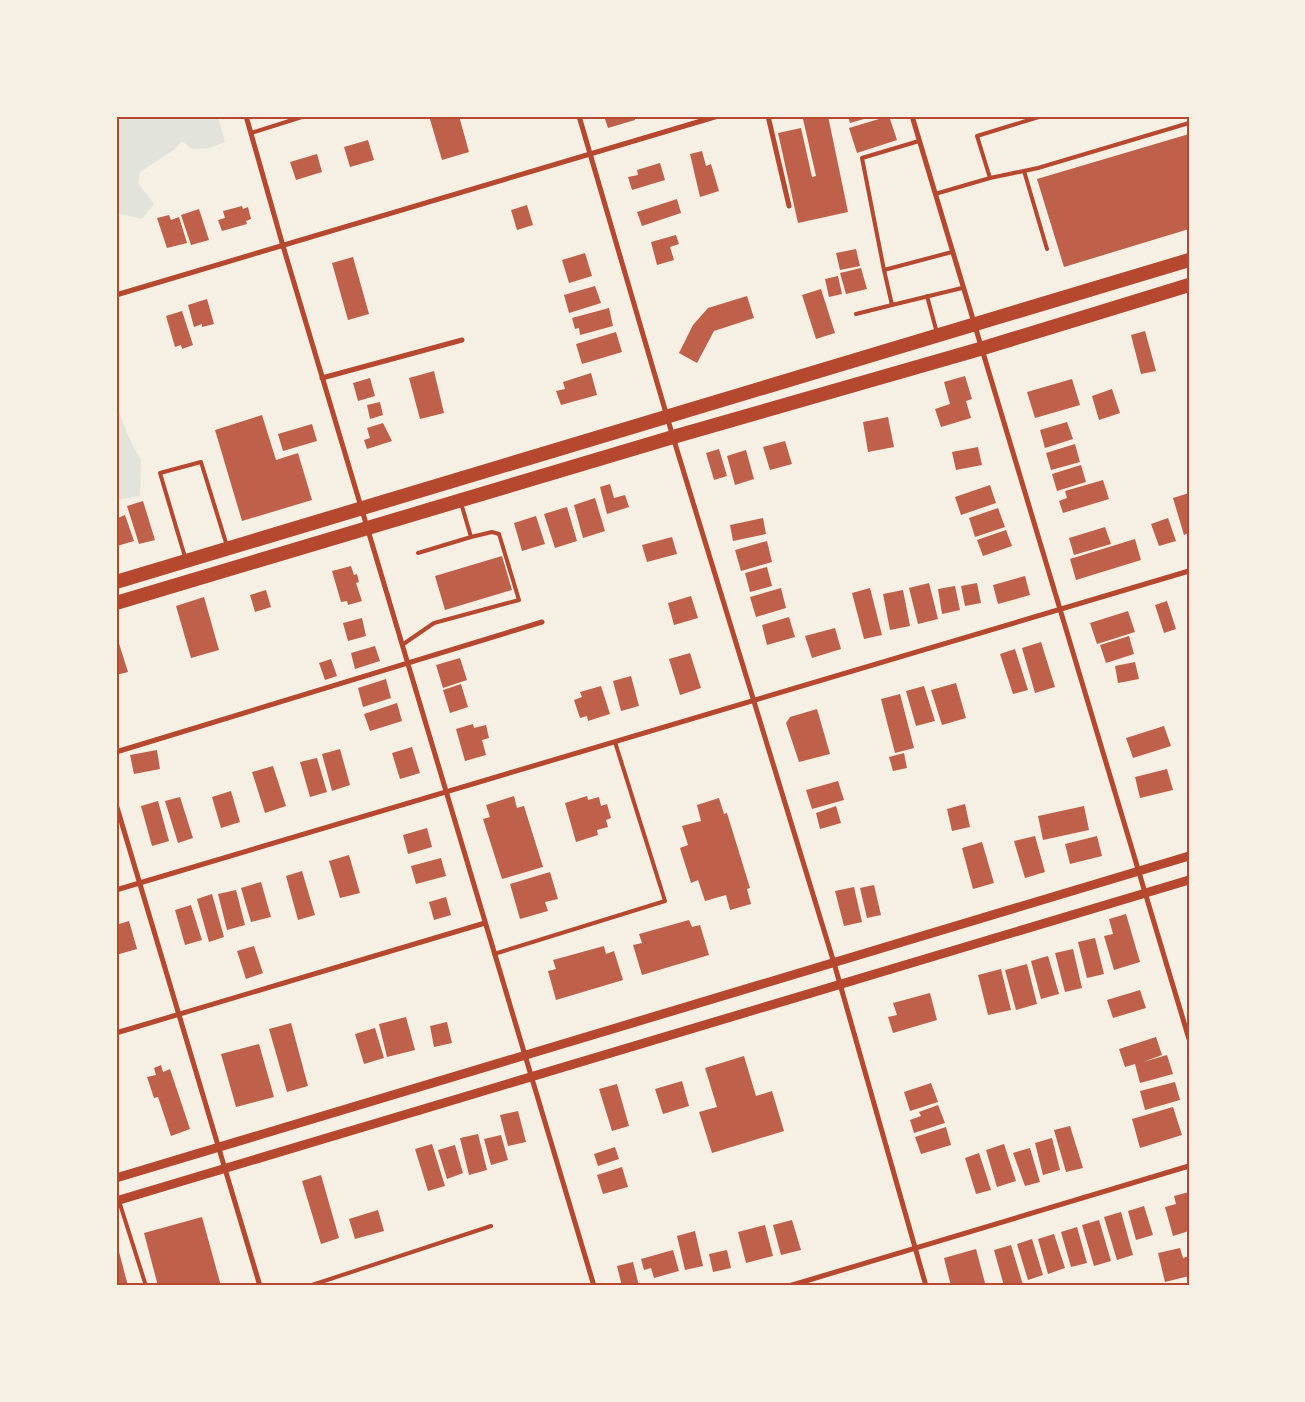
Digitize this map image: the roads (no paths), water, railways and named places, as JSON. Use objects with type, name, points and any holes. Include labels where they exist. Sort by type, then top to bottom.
[{"type":"highway","points":[[116,582],[1189,260]]},
{"type":"highway","points":[[116,604],[673,437],[980,349],[1189,285]]},
{"type":"street","points":[[246,116],[322,378],[594,1286]]},
{"type":"street","points":[[579,116],[673,437],[834,963],[926,1286]]},
{"type":"street","points":[[116,295],[718,116]]},
{"type":"street","points":[[768,116],[789,206]]},
{"type":"street","points":[[912,116],[980,349],[1189,1039]]},
{"type":"street","points":[[322,378],[462,340]]},
{"type":"street","points":[[116,890],[1189,571]]},
{"type":"street","points":[[116,752],[542,622]]},
{"type":"street","points":[[116,804],[260,1286]]},
{"type":"street","points":[[116,1178],[1189,856]]},
{"type":"street","points":[[118,1201],[1189,880]]},
{"type":"street","points":[[116,1033],[485,923]]},
{"type":"street","points":[[789,1286],[1189,1166]]},
{"type":"lane","points":[[251,133],[305,116]]},
{"type":"lane","points":[[990,178],[977,136],[1042,116]]},
{"type":"lane","points":[[935,194],[990,178],[1024,171],[1189,123]]},
{"type":"lane","points":[[892,305],[862,158],[919,141]]},
{"type":"lane","points":[[1024,171],[1047,249]]},
{"type":"lane","points":[[884,270],[952,252]]},
{"type":"lane","points":[[856,314],[962,288]]},
{"type":"lane","points":[[927,296],[938,336]]},
{"type":"lane","points":[[186,561],[160,474],[201,462],[228,549]]},
{"type":"lane","points":[[460,501],[471,537]]},
{"type":"lane","points":[[402,645],[434,623],[518,600],[499,534],[492,532],[418,553]]},
{"type":"lane","points":[[494,954],[665,901],[615,742]]},
{"type":"lane","points":[[118,1201],[146,1286]]},
{"type":"lane","points":[[309,1286],[491,1226]]}]
